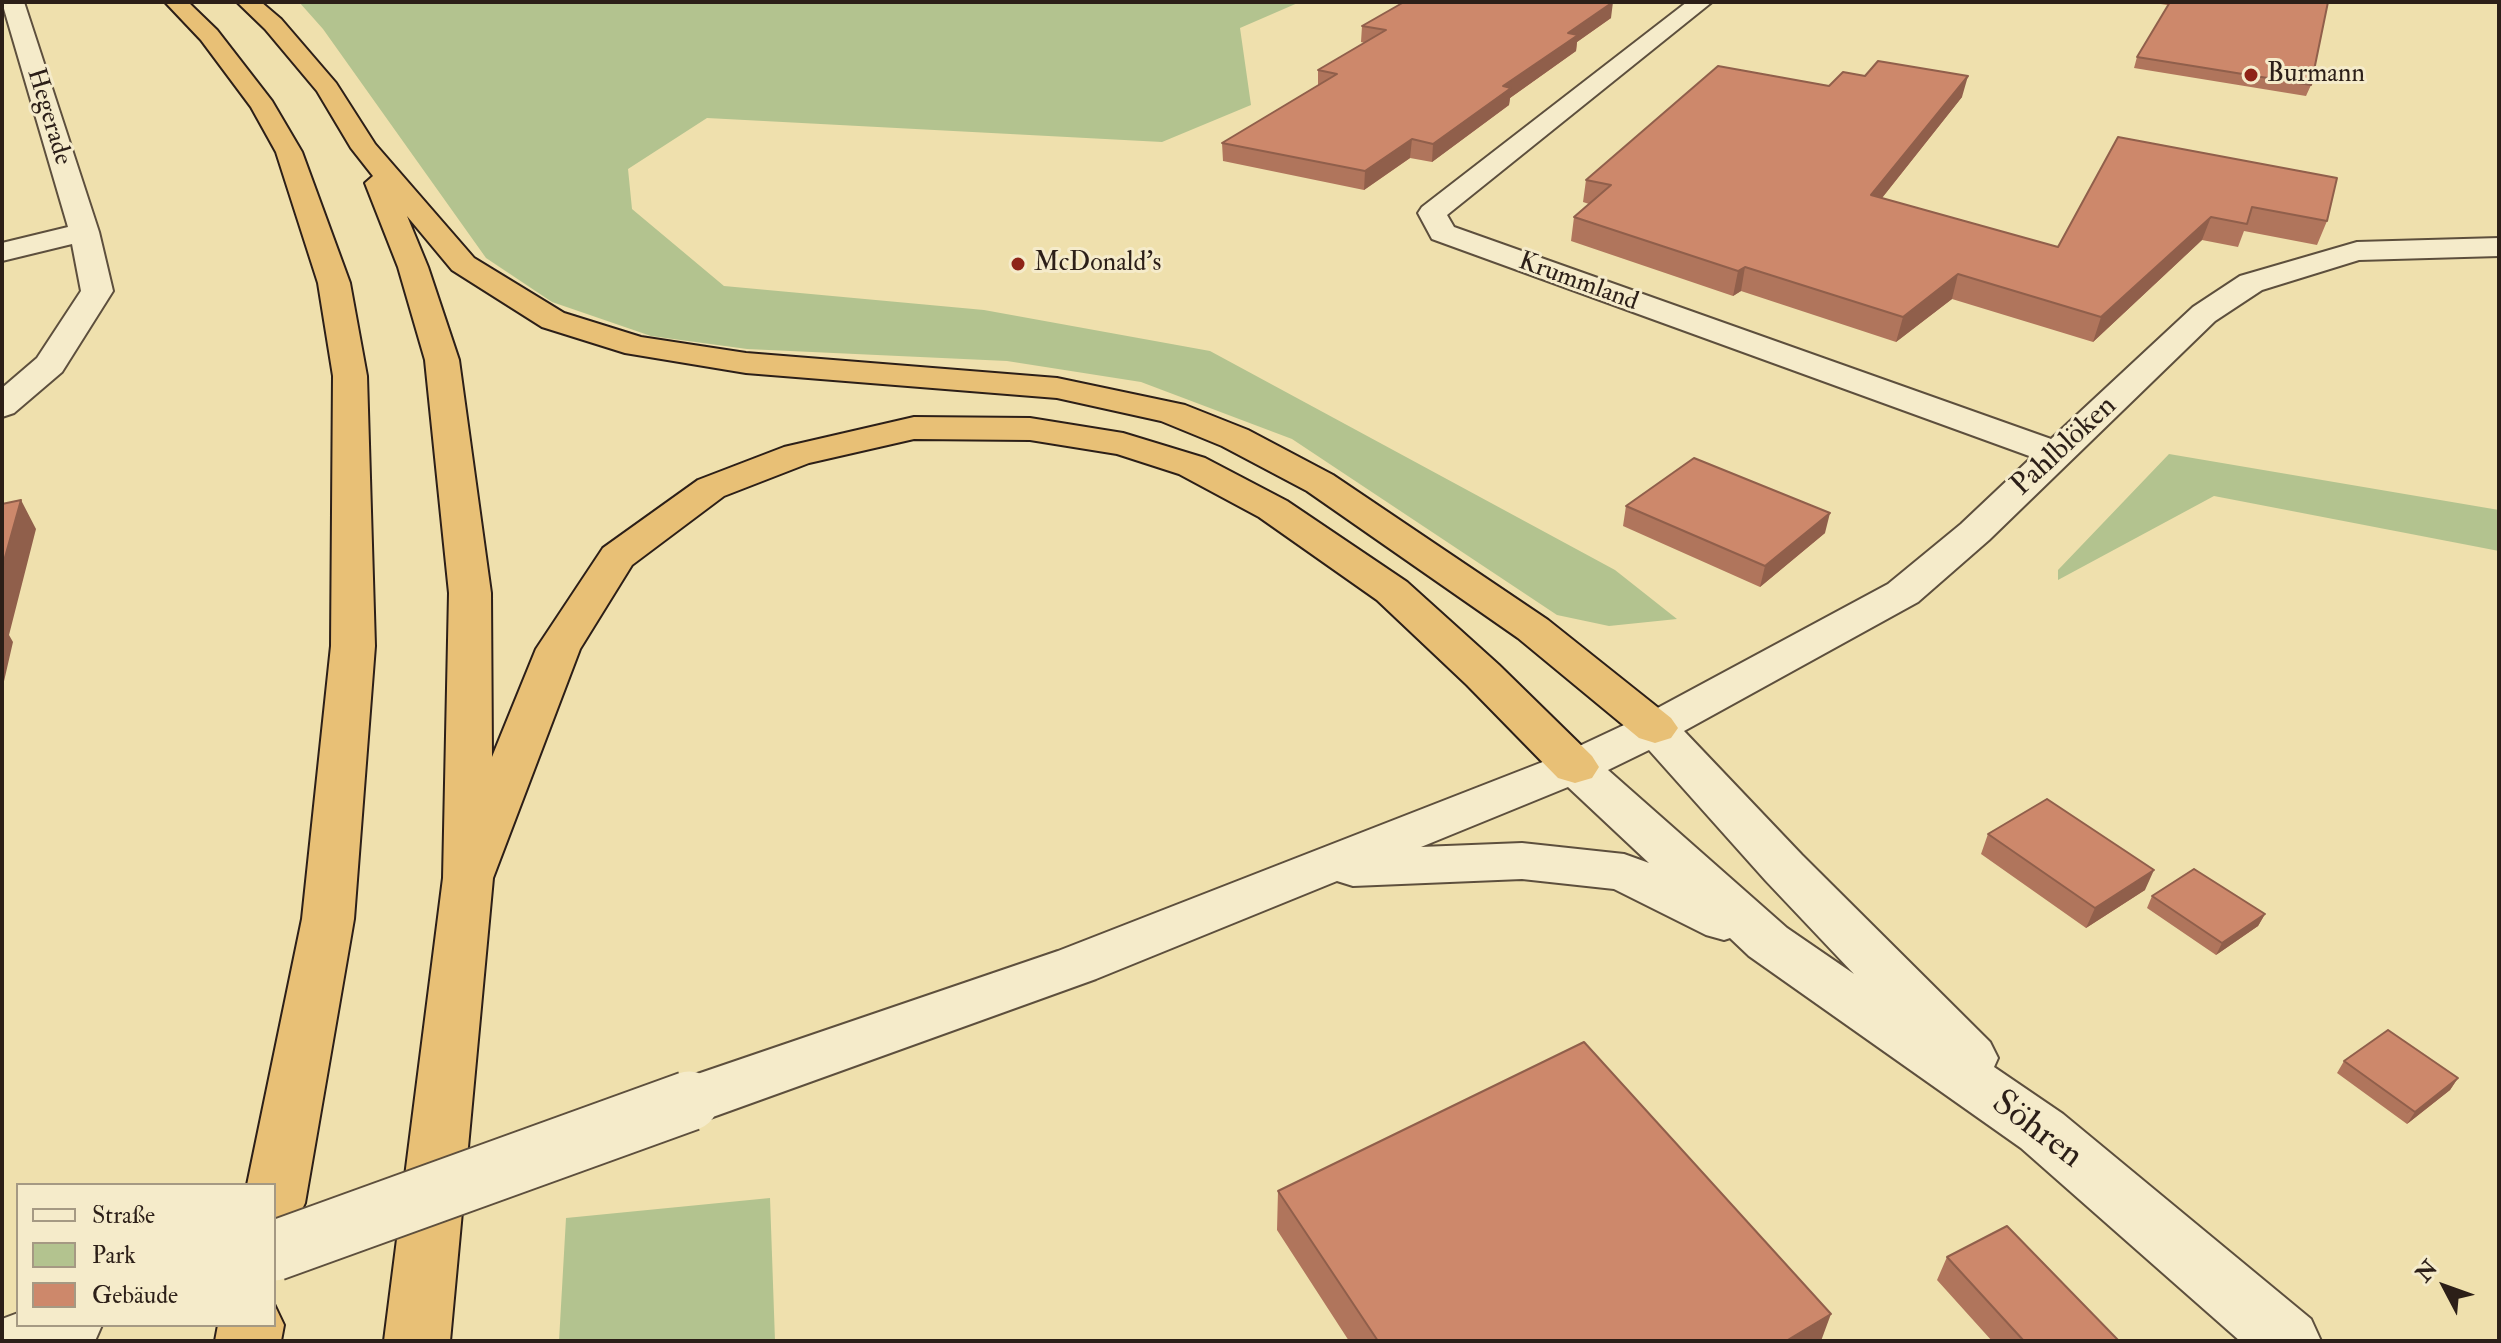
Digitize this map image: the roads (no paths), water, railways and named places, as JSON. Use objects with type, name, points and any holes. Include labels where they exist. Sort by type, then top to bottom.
[{"type":"highway","points":[[176,2],[209,35],[263,106],[289,152],[334,283],[350,376],[353,646],[328,919],[276,1192]]},
{"type":"highway","points":[[248,2],[273,24],[327,88],[364,148],[463,264],[553,320],[637,346],[746,363],[1057,388],[1172,413],[1235,438],[1320,483],[1533,629],[1655,728]]},
{"type":"highway","points":[[364,148],[413,267],[442,360],[470,593],[468,878],[417,1341]]},
{"type":"highway","points":[[468,878],[558,649],[617,557],[711,488],[797,455],[914,428],[1030,429],[1123,444],[1192,466],[1273,509],[1392,591],[1483,675],[1575,767]]},
{"type":"street","name":"Hegerade","points":[[2,406],[50,365],[97,291],[84,232],[13,2]]},
{"type":"street","name":"Krummland","points":[[1701,2],[1432,213],[1442,233],[2058,454]]},
{"type":"street","points":[[2,252],[84,232]]},
{"type":"street","name":"Pahlblöken","points":[[276,1250],[1077,965],[1575,767],[1655,728],[1894,599],[1975,532],[2204,314],[2251,283],[2357,251],[2499,247]]},
{"type":"street","points":[[1655,728],[1784,868],[2042,1131]]},
{"type":"street","points":[[1575,767],[1768,942]]},
{"type":"street","points":[[1323,869],[1522,861],[1624,872],[1768,942]]},
{"type":"street","name":"Söhren","points":[[1768,942],[2042,1131],[2288,1341]]},
{"type":"street","points":[[25,1341],[64,1327]]},
{"type":"place","name":"Burmann","points":[[2251,75]]},
{"type":"place","name":"McDonald's","points":[[1018,264]]}]
